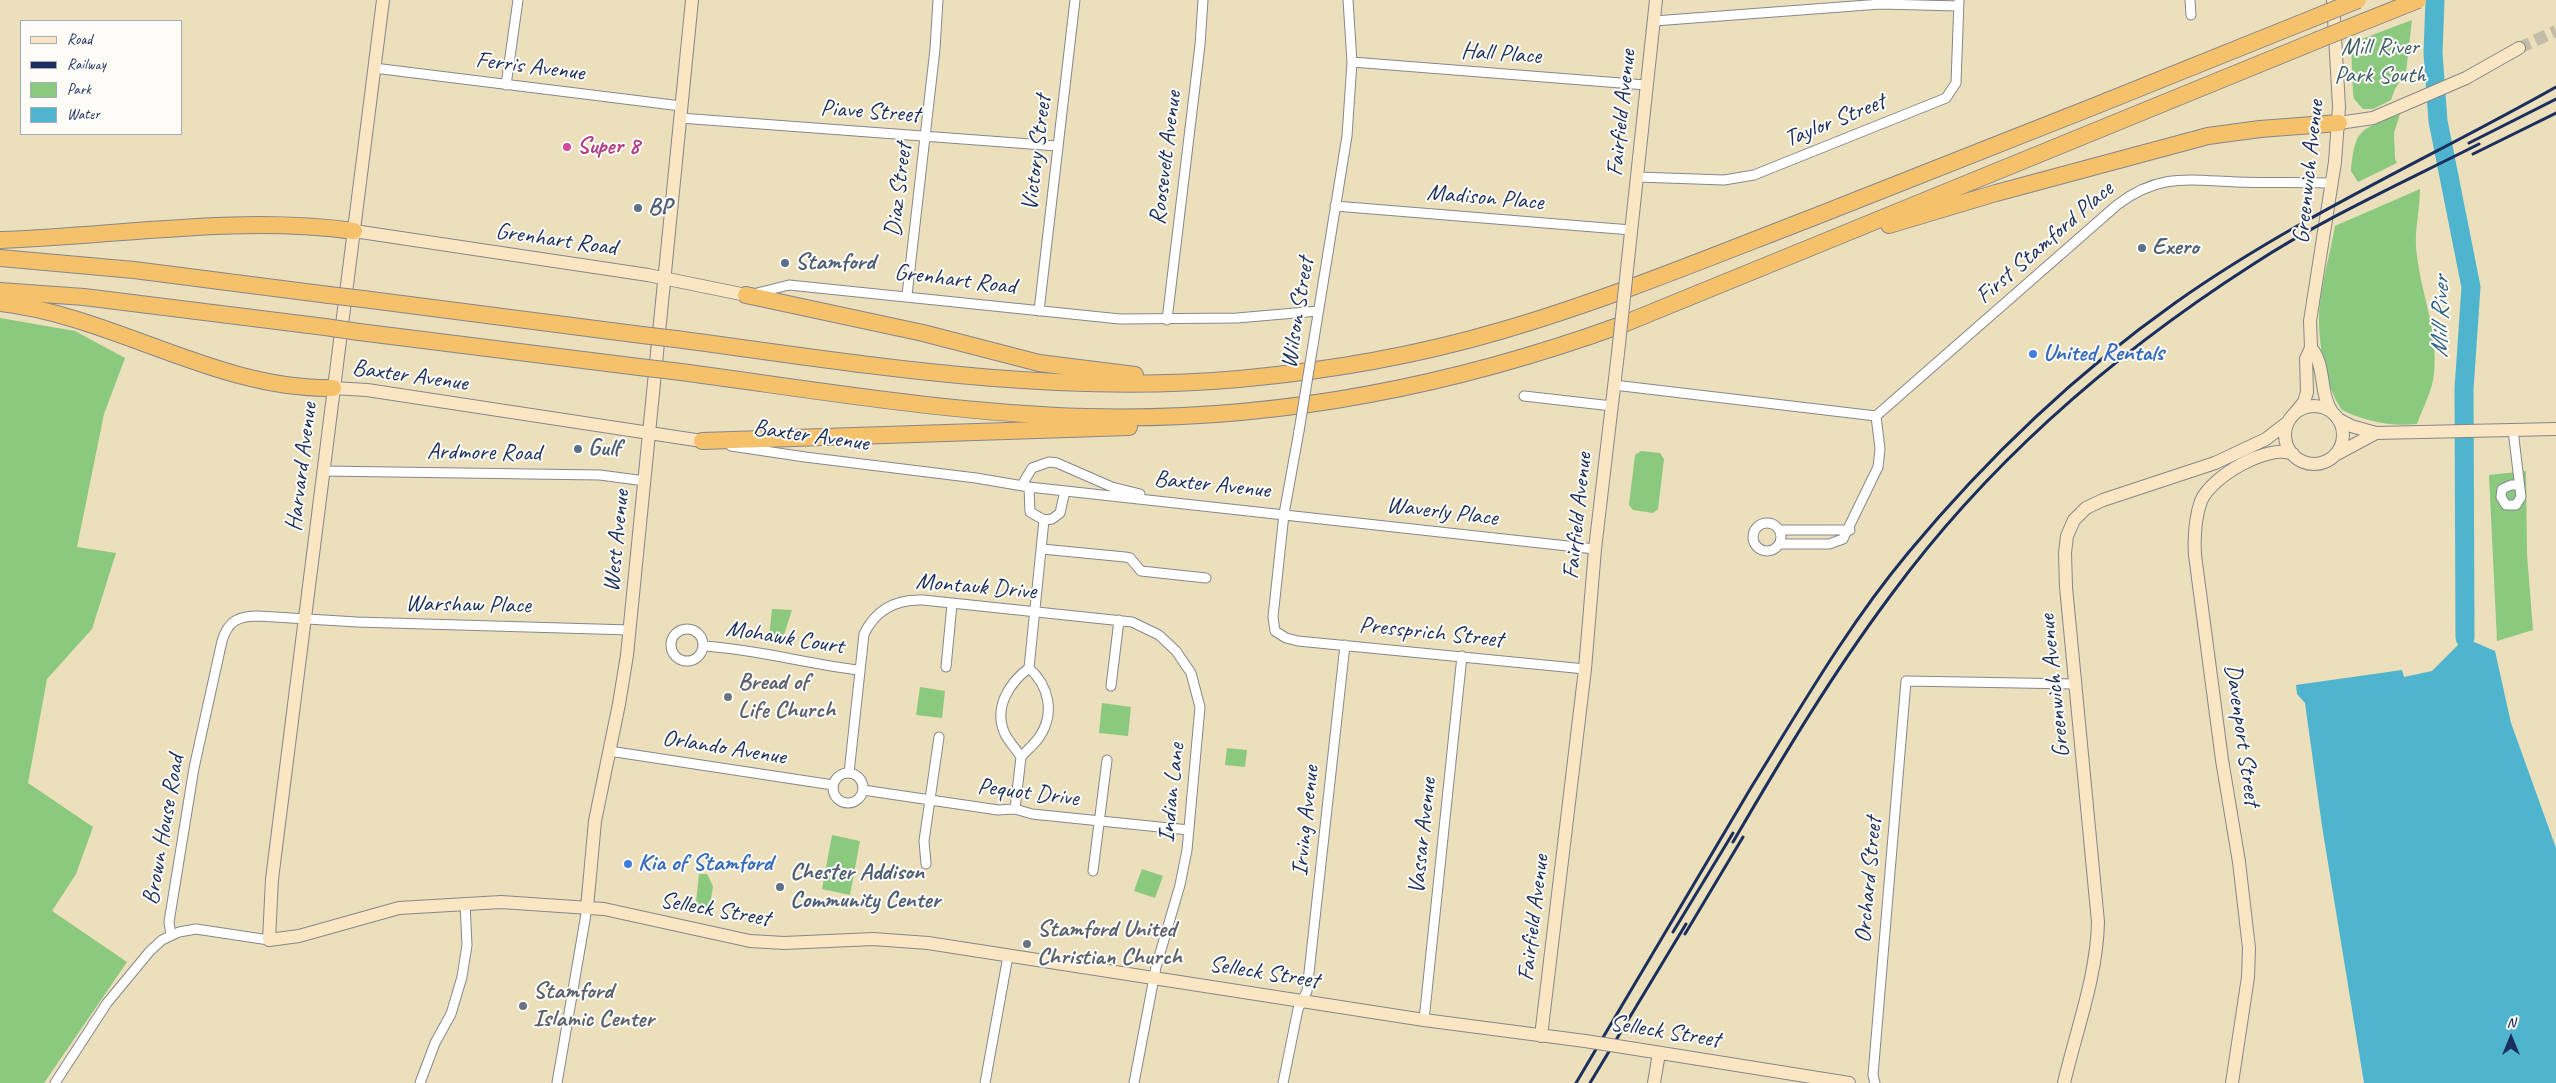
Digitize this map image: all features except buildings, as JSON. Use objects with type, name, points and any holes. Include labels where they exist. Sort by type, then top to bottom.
[{"type":"highway","points":[[2316,17],[2351,0]]},
{"type":"highway","points":[[0,258],[134,270],[1003,380],[1081,384],[1197,382],[1274,376],[1389,358],[1464,341],[1548,316],[1648,281],[1957,162],[2358,0]]},
{"type":"highway","points":[[702,441],[1024,429],[1104,428],[1291,407],[1397,389],[1511,361],[1621,325],[2418,0]]},
{"type":"highway","points":[[1803,251],[1988,195],[2194,140],[2250,130],[2338,123]]},
{"type":"highway","points":[[0,240],[207,227],[321,227],[354,231]]},
{"type":"highway","points":[[0,290],[84,297],[1008,412],[1125,417],[1242,412]]},
{"type":"highway","points":[[746,294],[923,334],[1039,363],[1197,382]]},
{"type":"highway","points":[[0,303],[40,309],[78,318],[236,375],[309,388],[333,388]]},
{"type":"main road","name":"Harvard Avenue","points":[[269,940],[272,879],[382,0]]},
{"type":"main road","name":"West Avenue","points":[[587,908],[594,826],[624,678],[630,630],[692,0]]},
{"type":"main road","name":"Fairfield Avenue","points":[[1541,1036],[1585,669],[1595,549],[1656,0]]},
{"type":"main road","name":"Greenwich Avenue","points":[[2064,1083],[2091,976],[2098,932],[2093,852],[2075,684],[2065,553],[2069,531],[2078,515],[2086,508],[2103,500],[2215,463],[2266,439],[2291,418],[2306,398],[2308,382],[2306,359],[2311,348],[2310,321],[2332,183],[2338,123],[2338,57],[2333,0]]},
{"type":"main road","points":[[2338,123],[2364,120],[2383,114],[2466,78],[2519,48]]},
{"type":"main road","name":"Grenhart Road","points":[[354,231],[664,279],[746,294]]},
{"type":"main road","name":"Greenwich Avenue","points":[[2311,348],[2317,356],[2326,401],[2335,415]]},
{"type":"main road","name":"Baxter Avenue","points":[[333,388],[367,390],[702,441]]},
{"type":"main road","points":[[2376,433],[2323,462],[2313,463],[2304,461],[2293,454],[2286,442],[2291,418],[2313,406],[2335,415],[2351,426],[2376,433],[2556,429]]},
{"type":"main road","points":[[2335,415],[2342,427],[2343,437],[2335,455]]},
{"type":"main road","name":"Davenport Street","points":[[2232,1083],[2248,977],[2249,948],[2239,862],[2222,760],[2195,555],[2195,530],[2202,500],[2218,480],[2261,457],[2283,452],[2293,454]]},
{"type":"main road","name":"Selleck Street","points":[[269,940],[299,936],[399,908],[501,902],[612,910],[750,942],[900,940],[1424,1020],[1659,1052],[1849,1083]]},
{"type":"main road","points":[[1654,1083],[1659,1052]]},
{"type":"street","points":[[506,85],[518,0]]},
{"type":"street","name":"Diaz Street","points":[[907,295],[926,136],[938,0]]},
{"type":"street","name":"Victory Street","points":[[1039,311],[1057,146],[1076,0]]},
{"type":"street","name":"Roosevelt Avenue","points":[[1167,320],[1200,45],[1203,0]]},
{"type":"street","name":"Wilson Street","points":[[1275,631],[1273,617],[1284,514],[1347,136],[1352,62],[1348,0]]},
{"type":"street","points":[[2190,0],[2191,15]]},
{"type":"street","points":[[1654,21],[1881,4],[1959,3]]},
{"type":"street","name":"Taylor Street","points":[[1637,177],[1724,180],[1749,177],[1946,98],[1951,94],[1956,83],[1959,3]]},
{"type":"street","name":"Hall Place","points":[[1352,62],[1646,85]]},
{"type":"street","name":"Ferris Avenue","points":[[374,68],[506,85],[680,112]]},
{"type":"street","name":"Piave Street","points":[[680,112],[926,136],[1057,146]]},
{"type":"street","name":"First Stamford Place","points":[[1876,416],[2117,204],[2135,193],[2160,183],[2194,178],[2234,182],[2332,183]]},
{"type":"street","name":"Madison Place","points":[[1335,206],[1631,230]]},
{"type":"street","name":"Grenhart Road","points":[[746,294],[789,284],[1120,319],[1237,318],[1318,311]]},
{"type":"street","points":[[1614,385],[1876,416],[1880,449],[1878,467],[1850,530],[1843,540],[1829,544],[1780,544],[1773,550],[1764,551],[1756,546],[1752,537],[1755,528],[1763,523],[1772,524],[1780,530],[1850,530]]},
{"type":"street","points":[[1524,396],[1612,406]]},
{"type":"street","points":[[2514,430],[2519,485]]},
{"type":"street","name":"Baxter Avenue","points":[[702,441],[798,457],[1025,486],[1284,514]]},
{"type":"street","points":[[1065,491],[1060,514],[1052,519],[1044,520],[1030,512],[1025,486],[1032,468],[1049,462],[1065,466],[1112,487],[1167,501]]},
{"type":"street","name":"Ardmore Road","points":[[323,471],[600,475],[644,481]]},
{"type":"street","name":"Waverly Place","points":[[1284,514],[1595,549]]},
{"type":"street","points":[[1021,757],[1003,727],[1003,703],[1008,688],[1030,668],[1044,520]]},
{"type":"street","points":[[1780,530],[1780,544]]},
{"type":"street","points":[[1042,549],[1125,556],[1130,558],[1141,571],[1206,578]]},
{"type":"street","name":"Montauk Drive","points":[[849,773],[864,634],[872,620],[884,608],[910,599],[1119,620],[1132,622],[1148,628]]},
{"type":"street","points":[[946,667],[952,604]]},
{"type":"street","name":"Brown House Road","points":[[55,1083],[107,1003],[155,946],[171,935],[169,922],[192,780],[225,632],[230,623],[243,617],[305,619]]},
{"type":"street","name":"Warshaw Place","points":[[305,619],[630,630]]},
{"type":"street","points":[[1111,686],[1119,620]]},
{"type":"street","name":"Indian Lane","points":[[1134,1083],[1155,978],[1180,885],[1189,830],[1198,742],[1198,695],[1191,672],[1185,662],[1168,643],[1148,628]]},
{"type":"street","name":"Pressprich Street","points":[[1275,631],[1286,638],[1585,669]]},
{"type":"street","name":"Irving Avenue","points":[[1283,1083],[1298,1009],[1307,991],[1345,645]]},
{"type":"street","name":"Mohawk Court","points":[[703,646],[768,653],[824,666],[859,670]]},
{"type":"street","name":"Vassar Avenue","points":[[1424,1020],[1462,656]]},
{"type":"street","points":[[1015,809],[1021,757],[1039,738],[1048,714],[1046,692],[1037,675],[1030,668]]},
{"type":"street","name":"Orchard Street","points":[[1875,1083],[1873,1075],[1906,681],[2075,684]]},
{"type":"street","points":[[926,864],[924,841],[939,737]]},
{"type":"street","name":"Orlando Avenue","points":[[609,751],[833,786]]},
{"type":"street","points":[[1093,871],[1107,760]]},
{"type":"street","points":[[849,773],[860,778],[863,790],[856,801],[842,802],[833,792],[833,786],[836,779],[849,773]]},
{"type":"street","name":"Pequot Drive","points":[[863,790],[998,810],[1015,809],[1032,814],[1189,830]]},
{"type":"street","points":[[420,1083],[435,1043],[451,1014],[460,984],[467,944],[465,903]]},
{"type":"street","name":"West Avenue","points":[[557,1083],[587,908]]},
{"type":"street","name":"Selleck Street","points":[[171,935],[202,929],[269,940]]},
{"type":"street","points":[[985,1083],[1008,956]]},
{"type":"green space","name":"Mill River Park South","points":[[2412,20],[2406,72],[2395,89],[2391,100],[2373,109],[2363,109],[2354,99],[2351,43]]},
{"type":"green space","name":"Mill River Park South","points":[[2400,114],[2394,133],[2395,159],[2397,163],[2358,182],[2351,171],[2358,138],[2368,127]]},
{"type":"green space","points":[[2420,189],[2416,246],[2434,342],[2434,374],[2417,424],[2388,424],[2369,420],[2342,410],[2336,400],[2327,376],[2321,350],[2320,302],[2335,226]]},
{"type":"green space","points":[[0,318],[75,331],[125,358],[104,414],[77,547],[116,553],[92,629],[47,679],[28,783],[93,827],[76,874],[52,911],[127,962],[44,1083],[0,1083]]},
{"type":"green space","points":[[1641,451],[1660,453],[1664,459],[1658,509],[1653,513],[1633,510],[1629,505],[1635,455]]},
{"type":"green space","points":[[2526,471],[2527,555],[2533,630],[2497,641],[2489,475]]},
{"type":"green space","points":[[772,609],[792,610],[782,641],[769,638]]},
{"type":"green space","points":[[920,687],[945,691],[942,718],[916,715]]},
{"type":"green space","points":[[1102,703],[1131,707],[1128,736],[1099,733]]},
{"type":"green space","points":[[1227,748],[1247,750],[1245,767],[1225,765]]},
{"type":"green space","points":[[832,835],[860,841],[850,895],[822,889]]},
{"type":"green space","points":[[1142,869],[1163,876],[1155,898],[1134,891]]},
{"type":"green space","points":[[699,874],[707,874],[713,886],[709,913],[695,912]]},
{"type":"water","points":[[2465,638],[2495,651],[2511,723],[2556,848],[2556,1083],[2364,1083],[2322,826],[2305,703],[2297,694],[2296,685],[2402,670],[2404,677],[2432,671]]},
{"type":"waterway","name":"Mill River","points":[[2435,0],[2433,53],[2438,121],[2471,287],[2464,389],[2465,638]]},
{"type":"tunnel","points":[[2519,48],[2556,31]]},
{"type":"railway","points":[[1576,1083],[1752,786],[1845,638],[1886,580],[1908,553],[2000,451],[2033,419],[2102,359],[2138,330],[2221,272],[2362,190],[2556,87]]},
{"type":"railway","points":[[2469,143],[2556,99]]},
{"type":"railway","points":[[2473,154],[2556,113]]},
{"type":"railway","points":[[1733,842],[1828,686],[1891,595],[1969,500],[2056,413],[2151,335],[2252,265],[2335,216],[2479,144]]},
{"type":"railway","points":[[1673,932],[1733,833]]},
{"type":"railway","points":[[1685,934],[1743,837]]},
{"type":"railway","points":[[1590,1083],[1686,924]]},
{"type":"place","name":"Super 8","points":[[567,147]]},
{"type":"place","name":"BP","points":[[638,208]]},
{"type":"place","name":"Exero","points":[[2142,248]]},
{"type":"place","name":"Stamford","points":[[785,263]]},
{"type":"place","name":"United Rentals","points":[[2033,354]]},
{"type":"place","name":"Gulf","points":[[578,449]]},
{"type":"place","name":"Bread of Life Church","points":[[728,697]]},
{"type":"place","name":"Kia of Stamford","points":[[628,864]]},
{"type":"place","name":"Chester Addison Community Center","points":[[780,887]]},
{"type":"place","name":"Stamford United Christian Church","points":[[1027,944]]},
{"type":"place","name":"Stamford Islamic Center","points":[[523,1006]]}]
